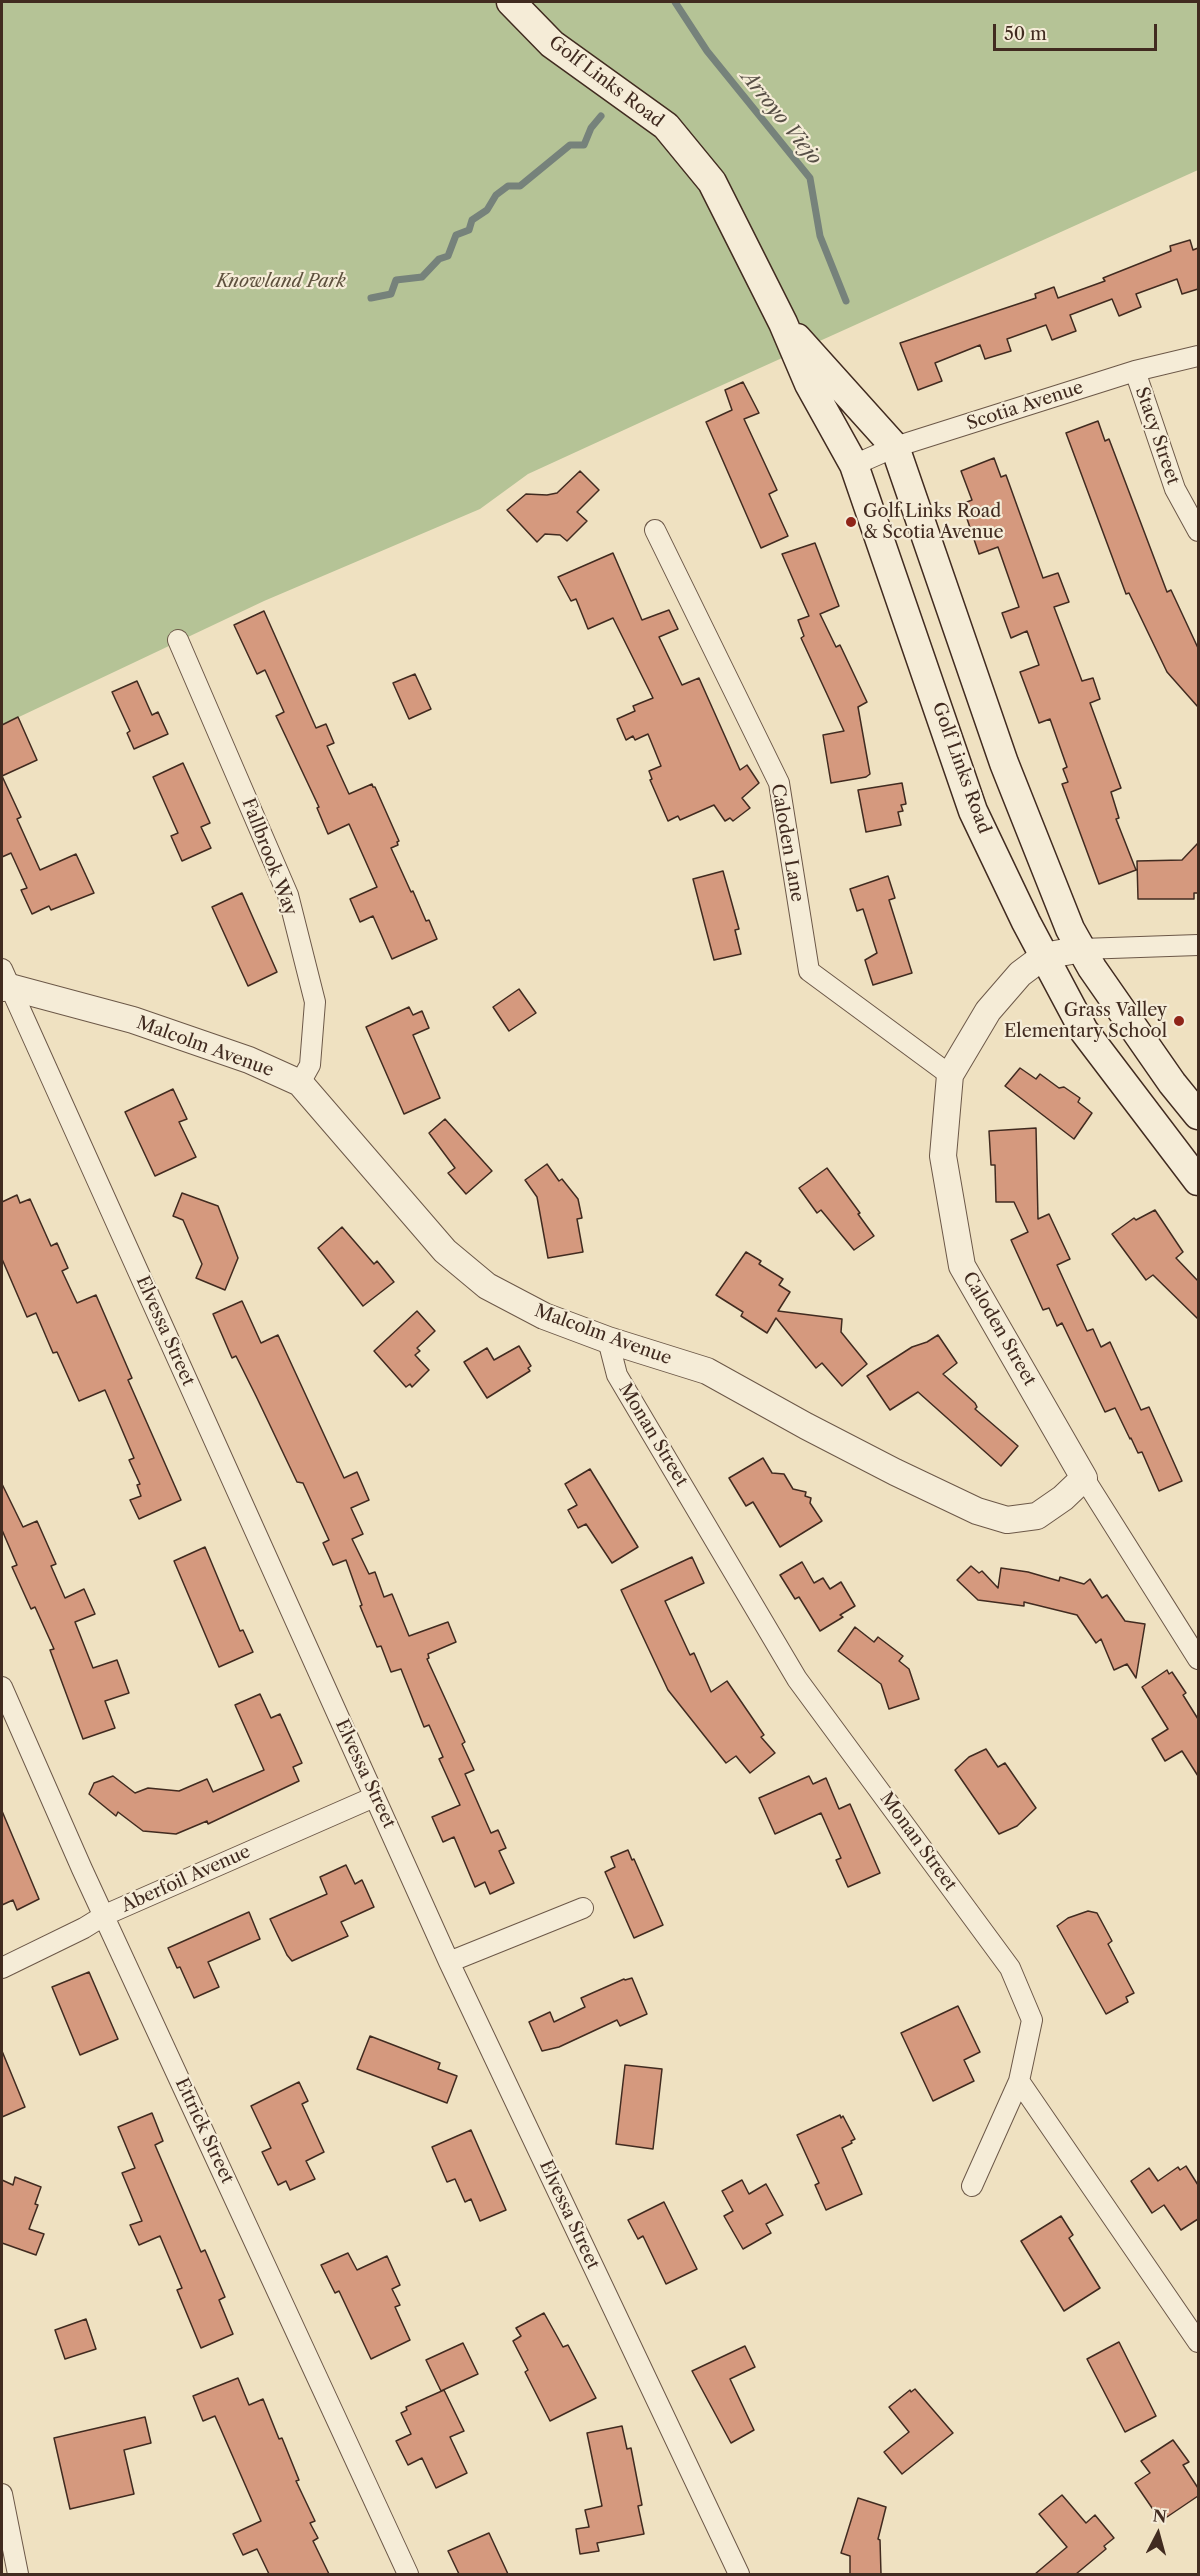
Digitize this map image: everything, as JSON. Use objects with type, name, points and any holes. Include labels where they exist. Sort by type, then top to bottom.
[{"type":"main road","name":"Golf Links Road","points":[[511,2],[552,44],[666,126],[712,182],[783,323],[809,384],[854,465],[973,811],[1044,956],[1084,1031],[1198,1181]]},
{"type":"main road","name":"Golf Links Road","points":[[783,323],[895,447],[1004,763],[1066,920],[1092,968],[1198,1115]]},
{"type":"street","name":"Scotia Avenue","points":[[854,465],[895,447],[1135,371],[1198,356]]},
{"type":"street","name":"Stacy Street","points":[[1135,371],[1175,489],[1198,531]]},
{"type":"street","name":"Caloden Lane","points":[[655,530],[779,783],[808,971],[950,1075]]},
{"type":"street","name":"Fallbrook Way","points":[[178,640],[288,896],[315,1002],[310,1065],[300,1083]]},
{"type":"street","points":[[1082,949],[1198,945]]},
{"type":"street","name":"Caloden Street","points":[[1082,949],[1044,956],[1020,974],[988,1011],[950,1075],[943,1156],[962,1266],[1084,1478],[1198,1659]]},
{"type":"street","name":"Malcolm Avenue","points":[[4,981],[133,1020],[249,1060],[300,1083],[445,1251],[487,1286],[544,1316],[608,1340],[707,1371],[806,1426],[977,1511],[1007,1520],[1037,1516],[1064,1498],[1084,1478]]},
{"type":"street","name":"Elvessa Street","points":[[4,981],[449,1962],[738,2574]]},
{"type":"street","name":"Monan Street","points":[[608,1340],[616,1375],[797,1679],[1010,1968],[1032,2020],[1019,2081],[972,2186]]},
{"type":"street","name":"Ettrick Street","points":[[2,1687],[408,2574]]},
{"type":"street","name":"Aberfoil Avenue","points":[[2,1968],[84,1928],[105,1915],[374,1797]]},
{"type":"street","points":[[449,1962],[583,1908]]},
{"type":"street","points":[[1019,2081],[1198,2342]]},
{"type":"street","points":[[2,2494],[18,2574]]},
{"type":"green space","name":"Knowland Park","points":[[2,2],[1198,2],[1198,170],[528,474],[480,509],[264,601],[2,725]]},
{"type":"building","points":[[1190,240],[1193,250],[1198,248],[1198,289],[1182,294],[1177,279],[1136,294],[1141,307],[1119,316],[1112,299],[1070,315],[1076,331],[1052,340],[1046,325],[1007,339],[1011,351],[985,359],[980,345],[935,363],[942,381],[918,390],[900,343],[1036,298],[1035,294],[1054,287],[1058,298],[1105,281],[1103,278],[1171,251],[1170,246]]},
{"type":"building","points":[[743,382],[759,413],[744,419],[777,490],[769,494],[788,536],[761,548],[706,422],[732,410],[725,390]]},
{"type":"building","points":[[1098,421],[1105,441],[1109,439],[1167,592],[1171,590],[1198,648],[1198,707],[1167,672],[1129,593],[1126,594],[1066,433]]},
{"type":"building","points":[[994,458],[1001,477],[1006,475],[1043,578],[1058,573],[1069,602],[1054,607],[1082,681],[1093,678],[1100,699],[1090,703],[1121,788],[1111,792],[1119,818],[1116,819],[1136,870],[1099,884],[1062,784],[1068,782],[1063,769],[1067,767],[1050,719],[1039,723],[1020,672],[1039,665],[1027,631],[1011,638],[1002,613],[1019,607],[998,547],[979,554],[962,504],[972,500],[961,471]]},
{"type":"building","points":[[580,471],[599,490],[577,512],[587,521],[567,541],[560,535],[545,534],[537,542],[507,510],[526,494],[557,493]]},
{"type":"building","points":[[815,543],[839,606],[820,614],[836,647],[840,645],[867,702],[858,707],[870,774],[866,777],[831,783],[823,735],[844,731],[801,638],[804,636],[798,620],[809,616],[782,554]]},
{"type":"building","points":[[613,553],[642,620],[669,610],[678,629],[659,637],[682,685],[699,678],[740,770],[747,765],[759,783],[742,798],[750,808],[733,821],[730,818],[725,821],[714,805],[680,820],[678,816],[668,821],[650,780],[652,779],[649,771],[661,766],[648,734],[635,740],[633,736],[626,740],[617,719],[635,711],[633,706],[653,698],[613,618],[588,629],[576,599],[571,601],[558,577]]},
{"type":"building","points":[[264,611],[316,728],[326,724],[334,743],[327,746],[349,794],[372,784],[375,787],[399,841],[398,845],[391,848],[411,892],[413,891],[437,939],[392,959],[373,916],[360,922],[350,899],[377,887],[349,824],[328,834],[317,808],[319,807],[276,716],[284,712],[265,670],[257,674],[234,625]]},
{"type":"building","points":[[415,674],[431,709],[409,719],[393,683]]},
{"type":"building","points":[[137,681],[152,715],[158,712],[168,734],[134,749],[127,733],[130,731],[112,692]]},
{"type":"building","points":[[18,717],[37,760],[2,776],[2,725]]},
{"type":"building","points":[[183,763],[210,823],[201,827],[211,848],[182,861],[171,836],[178,833],[153,777]]},
{"type":"building","points":[[2,776],[21,817],[17,819],[40,870],[76,854],[94,893],[51,910],[49,906],[32,914],[21,890],[27,888],[11,853],[2,857]]},
{"type":"building","points":[[902,783],[906,804],[901,805],[903,811],[898,812],[901,825],[866,832],[858,790]]},
{"type":"building","points":[[1198,843],[1198,893],[1194,893],[1194,899],[1138,899],[1137,861],[1182,860]]},
{"type":"building","points":[[723,871],[739,929],[735,930],[741,954],[714,960],[693,879]]},
{"type":"building","points":[[888,876],[895,898],[889,900],[912,973],[873,985],[865,960],[877,953],[863,909],[857,911],[850,889]]},
{"type":"building","points":[[242,893],[277,972],[248,986],[212,907]]},
{"type":"building","points":[[519,989],[536,1013],[509,1031],[493,1007]]},
{"type":"building","points":[[409,1007],[413,1015],[422,1011],[429,1028],[413,1035],[440,1098],[404,1114],[366,1027]]},
{"type":"building","points":[[1020,1068],[1036,1079],[1040,1074],[1059,1088],[1064,1087],[1080,1098],[1078,1102],[1092,1113],[1074,1139],[1005,1086]]},
{"type":"building","points":[[173,1089],[187,1119],[179,1122],[196,1157],[155,1176],[125,1112]]},
{"type":"building","points":[[445,1119],[492,1171],[466,1194],[448,1173],[455,1168],[429,1133]]},
{"type":"building","points":[[1036,1128],[1038,1219],[1049,1214],[1070,1259],[1057,1265],[1087,1331],[1093,1329],[1101,1347],[1110,1342],[1141,1410],[1149,1407],[1182,1481],[1159,1491],[1142,1452],[1138,1453],[1115,1408],[1105,1412],[1062,1323],[1057,1326],[1049,1308],[1043,1310],[1011,1240],[1028,1232],[1014,1202],[996,1202],[995,1165],[991,1165],[989,1131]]},
{"type":"building","points":[[547,1164],[559,1181],[562,1179],[578,1199],[582,1218],[577,1219],[583,1252],[548,1258],[537,1197],[525,1180]]},
{"type":"building","points":[[827,1168],[874,1236],[854,1250],[821,1210],[817,1213],[799,1188]]},
{"type":"building","points":[[182,1193],[218,1206],[238,1258],[225,1290],[196,1278],[202,1264],[183,1220],[173,1216]]},
{"type":"building","points":[[17,1195],[20,1203],[30,1199],[51,1246],[57,1243],[68,1268],[62,1271],[77,1303],[96,1295],[132,1378],[128,1380],[181,1500],[139,1519],[130,1500],[141,1496],[137,1485],[140,1484],[129,1460],[134,1458],[105,1390],[79,1401],[57,1352],[53,1353],[36,1313],[27,1317],[2,1259],[2,1202]]},
{"type":"building","points":[[1155,1210],[1183,1252],[1176,1258],[1198,1281],[1198,1319],[1153,1275],[1146,1280],[1112,1234],[1134,1218],[1136,1220]]},
{"type":"building","points":[[342,1227],[374,1264],[377,1261],[394,1282],[363,1306],[318,1248]]},
{"type":"building","points":[[746,1252],[761,1261],[759,1264],[783,1279],[779,1285],[790,1292],[778,1311],[842,1319],[841,1332],[867,1364],[842,1386],[822,1363],[816,1368],[776,1318],[767,1333],[741,1316],[743,1312],[716,1295]]},
{"type":"building","points":[[242,1301],[261,1343],[278,1335],[344,1478],[357,1472],[369,1500],[351,1508],[363,1534],[352,1539],[369,1574],[375,1572],[384,1597],[392,1594],[409,1636],[448,1622],[456,1642],[428,1654],[427,1659],[465,1742],[462,1744],[474,1770],[465,1774],[491,1833],[498,1830],[506,1848],[499,1851],[514,1883],[490,1894],[485,1882],[475,1887],[454,1837],[443,1842],[432,1817],[460,1805],[439,1759],[443,1757],[429,1725],[424,1727],[401,1669],[391,1672],[381,1646],[377,1647],[360,1606],[362,1605],[346,1560],[333,1565],[323,1543],[329,1540],[303,1483],[297,1482],[236,1356],[232,1358],[213,1314]]},
{"type":"building","points":[[417,1311],[435,1331],[417,1348],[420,1351],[415,1355],[429,1370],[412,1387],[410,1384],[406,1387],[374,1351]]},
{"type":"building","points":[[938,1335],[957,1363],[943,1374],[975,1403],[977,1407],[975,1409],[1018,1446],[1001,1466],[918,1392],[890,1410],[867,1376],[912,1347]]},
{"type":"building","points":[[519,1346],[531,1366],[528,1368],[530,1371],[487,1398],[464,1362],[487,1348],[494,1360]]},
{"type":"building","points":[[763,1458],[772,1473],[784,1474],[793,1489],[806,1492],[805,1496],[811,1498],[810,1503],[822,1521],[780,1547],[753,1502],[746,1506],[729,1478]]},
{"type":"building","points":[[590,1469],[638,1547],[612,1563],[586,1524],[578,1528],[568,1510],[577,1505],[565,1484]]},
{"type":"building","points":[[2,1484],[23,1527],[37,1521],[56,1564],[51,1566],[65,1598],[84,1589],[95,1614],[75,1622],[93,1668],[117,1660],[129,1693],[105,1701],[115,1728],[83,1739],[50,1650],[54,1649],[35,1607],[31,1609],[12,1567],[17,1565],[2,1530]]},
{"type":"building","points":[[205,1547],[240,1631],[243,1630],[253,1652],[219,1667],[174,1561]]},
{"type":"building","points":[[692,1557],[704,1583],[665,1601],[690,1655],[694,1653],[711,1692],[727,1681],[764,1735],[761,1737],[775,1753],[750,1773],[736,1756],[726,1763],[668,1690],[621,1590]]},
{"type":"building","points":[[802,1562],[814,1583],[823,1578],[830,1589],[841,1582],[855,1606],[840,1615],[843,1617],[820,1631],[799,1597],[795,1599],[780,1575]]},
{"type":"building","points":[[971,1566],[979,1573],[982,1571],[998,1588],[1001,1568],[1028,1572],[1059,1581],[1060,1577],[1084,1584],[1090,1579],[1102,1598],[1107,1595],[1125,1621],[1145,1624],[1136,1678],[1127,1664],[1114,1670],[1101,1639],[1096,1643],[1077,1615],[1024,1602],[1024,1606],[978,1600],[957,1580]]},
{"type":"building","points":[[855,1627],[874,1642],[878,1637],[903,1656],[899,1661],[909,1669],[919,1699],[889,1709],[881,1684],[838,1651]]},
{"type":"building","points":[[1167,1670],[1169,1674],[1172,1672],[1186,1693],[1183,1695],[1198,1719],[1198,1776],[1182,1751],[1165,1761],[1152,1739],[1168,1729],[1142,1687]]},
{"type":"building","points":[[260,1694],[271,1718],[280,1714],[302,1763],[293,1767],[299,1781],[208,1824],[207,1821],[176,1834],[143,1831],[118,1812],[116,1816],[89,1794],[94,1783],[113,1776],[135,1793],[148,1788],[179,1791],[207,1779],[213,1792],[264,1770],[235,1705]]},
{"type":"building","points":[[986,1749],[998,1767],[1005,1763],[1036,1808],[1017,1826],[999,1834],[955,1770],[969,1757]]},
{"type":"building","points":[[809,1776],[813,1784],[826,1778],[839,1809],[850,1804],[880,1873],[848,1887],[836,1860],[841,1858],[821,1813],[775,1834],[759,1798]]},
{"type":"building","points":[[2,1811],[39,1899],[17,1910],[13,1900],[2,1905]]},
{"type":"building","points":[[628,1850],[663,1925],[634,1938],[605,1872],[615,1867],[611,1857]]},
{"type":"building","points":[[346,1865],[355,1884],[362,1880],[374,1907],[341,1922],[348,1936],[292,1961],[270,1919],[327,1894],[320,1877]]},
{"type":"building","points":[[1088,1911],[1097,1913],[1112,1941],[1108,1944],[1134,1993],[1126,1997],[1128,2002],[1106,2014],[1057,1926],[1068,1918]]},
{"type":"building","points":[[249,1912],[260,1939],[208,1962],[219,1987],[194,1998],[180,1967],[177,1968],[168,1948]]},
{"type":"building","points":[[89,1972],[118,2039],[80,2055],[52,1987]]},
{"type":"building","points":[[632,1978],[647,2014],[620,2026],[617,2020],[559,2047],[542,2051],[529,2022],[550,2012],[554,2022],[585,2007],[581,1998],[624,1979]]},
{"type":"building","points":[[958,2006],[980,2052],[964,2060],[974,2081],[933,2101],[901,2033]]},
{"type":"building","points":[[370,2036],[440,2063],[438,2069],[457,2076],[447,2103],[357,2069]]},
{"type":"building","points":[[2,2051],[25,2107],[2,2117]]},
{"type":"building","points":[[625,2065],[662,2069],[653,2149],[616,2144]]},
{"type":"building","points":[[299,2082],[308,2101],[302,2104],[324,2152],[306,2161],[315,2179],[290,2190],[286,2181],[278,2185],[262,2152],[271,2148],[251,2106]]},
{"type":"building","points":[[152,2113],[163,2141],[155,2145],[201,2252],[205,2250],[225,2297],[219,2300],[233,2334],[201,2348],[177,2290],[182,2288],[160,2236],[139,2245],[130,2225],[142,2221],[122,2173],[135,2168],[118,2127]]},
{"type":"building","points":[[840,2115],[841,2118],[843,2116],[855,2139],[842,2148],[862,2194],[826,2210],[815,2185],[819,2183],[797,2135]]},
{"type":"building","points":[[471,2130],[506,2210],[480,2221],[471,2199],[465,2202],[455,2179],[447,2182],[432,2147]]},
{"type":"building","points":[[1186,2166],[1198,2185],[1198,2219],[1181,2230],[1164,2205],[1152,2213],[1131,2181],[1149,2168],[1158,2181],[1178,2167],[1180,2170]]},
{"type":"building","points":[[15,2177],[41,2187],[35,2204],[38,2205],[29,2229],[44,2234],[36,2255],[2,2243],[2,2180],[13,2185]]},
{"type":"building","points":[[742,2180],[749,2194],[766,2184],[783,2215],[766,2224],[771,2233],[743,2249],[724,2216],[733,2211],[722,2191]]},
{"type":"building","points":[[664,2202],[697,2269],[666,2284],[643,2236],[638,2239],[628,2220]]},
{"type":"building","points":[[1061,2216],[1073,2235],[1069,2238],[1100,2288],[1064,2311],[1021,2241]]},
{"type":"building","points":[[348,2253],[357,2270],[387,2256],[400,2285],[392,2289],[400,2305],[395,2307],[410,2340],[371,2359],[339,2291],[335,2293],[321,2265]]},
{"type":"building","points":[[544,2313],[563,2347],[568,2345],[596,2398],[550,2421],[525,2372],[528,2370],[513,2341],[521,2336],[516,2328]]},
{"type":"building","points":[[86,2319],[96,2349],[65,2359],[55,2330]]},
{"type":"building","points":[[1119,2342],[1156,2416],[1125,2432],[1087,2359]]},
{"type":"building","points":[[463,2343],[478,2374],[441,2391],[426,2360]]},
{"type":"building","points":[[745,2346],[755,2367],[730,2379],[754,2430],[731,2443],[692,2371]]},
{"type":"building","points":[[238,2378],[249,2405],[263,2399],[279,2439],[282,2438],[299,2480],[296,2481],[315,2521],[310,2523],[318,2538],[313,2541],[329,2574],[269,2574],[257,2549],[243,2555],[233,2534],[261,2521],[215,2416],[203,2421],[193,2396]]},
{"type":"building","points":[[915,2389],[953,2433],[902,2474],[884,2452],[909,2432],[889,2407],[910,2390],[911,2392]]},
{"type":"building","points":[[444,2390],[464,2431],[450,2437],[467,2473],[436,2488],[422,2458],[408,2465],[396,2441],[411,2434],[401,2413],[407,2410],[406,2407]]},
{"type":"building","points":[[145,2417],[151,2443],[124,2450],[134,2494],[70,2509],[54,2438]]},
{"type":"building","points":[[622,2426],[627,2449],[631,2448],[642,2505],[638,2506],[644,2534],[597,2543],[599,2551],[580,2554],[576,2529],[589,2527],[585,2510],[602,2506],[587,2433]]},
{"type":"building","points":[[1173,2440],[1189,2462],[1183,2465],[1198,2488],[1198,2496],[1161,2521],[1135,2483],[1150,2473],[1141,2461]]},
{"type":"building","points":[[1062,2495],[1086,2523],[1095,2515],[1114,2538],[1104,2546],[1106,2549],[1076,2574],[1035,2574],[1067,2547],[1039,2514]]},
{"type":"building","points":[[858,2498],[886,2507],[878,2539],[880,2540],[881,2574],[850,2574],[850,2556],[841,2553]]},
{"type":"building","points":[[489,2533],[508,2574],[459,2574],[448,2551]]},
{"type":"waterway","name":"Arroyo Viejo","points":[[675,2],[707,51],[810,178],[820,236],[846,301]]},
{"type":"waterway","points":[[371,298],[391,294],[396,280],[422,277],[439,259],[448,256],[456,235],[469,230],[472,220],[487,210],[496,195],[508,186],[520,186],[570,145],[584,145],[591,128],[601,116]]},
{"type":"place","name":"Golf Links Road & Scotia Avenue","points":[[851,522]]},
{"type":"place","name":"Grass Valley Elementary School","points":[[1179,1021]]}]
